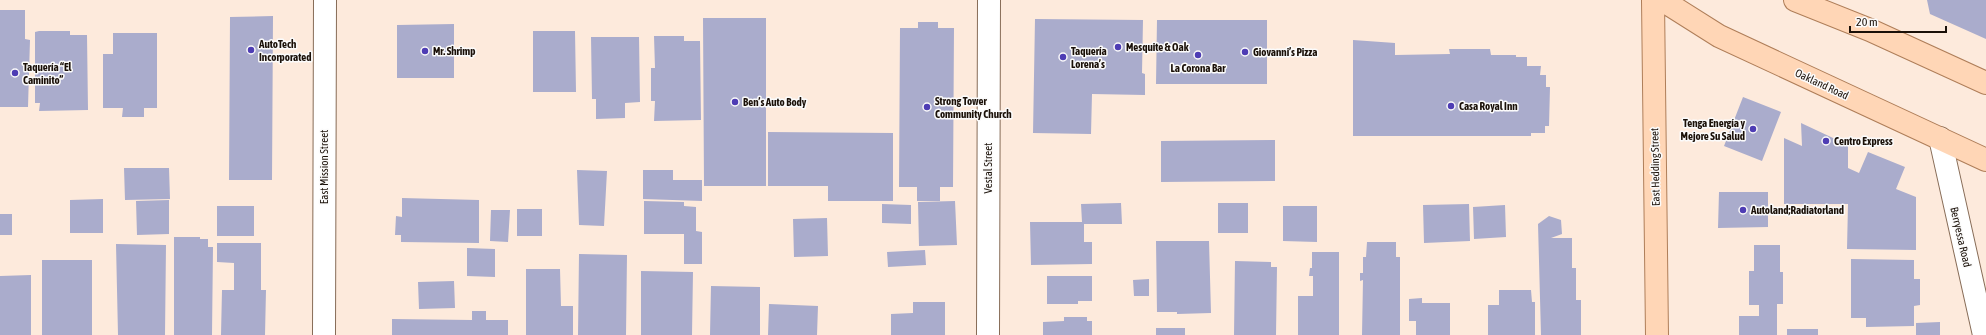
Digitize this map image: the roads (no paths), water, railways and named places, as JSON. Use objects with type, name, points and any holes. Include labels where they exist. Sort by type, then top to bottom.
[{"type":"main road","name":"East Hedding Street","points":[[1653,0],[1656,335]]},
{"type":"main road","name":"Oakland Road","points":[[1662,0],[1719,36],[1986,160]]},
{"type":"main road","points":[[1795,0],[1870,30],[1986,83]]},
{"type":"street","name":"East Mission Street","points":[[324,335],[325,0]]},
{"type":"street","name":"Vestal Street","points":[[988,335],[989,0]]},
{"type":"street","name":"Berryessa Road","points":[[1940,138],[1984,335]]},
{"type":"place","name":"Mesquite & Oak","points":[[1118,47]]},
{"type":"place","name":"AutoTech Incorporated","points":[[251,50]]},
{"type":"place","name":"Mr. Shrimp","points":[[425,51]]},
{"type":"place","name":"Giovanni’s Pizza","points":[[1245,52]]},
{"type":"place","name":"La Corona Bar","points":[[1198,55]]},
{"type":"place","name":"Taquería Lorena’s","points":[[1063,57]]},
{"type":"place","name":"Taquería “El Caminito”","points":[[15,73]]},
{"type":"place","name":"Ben’s Auto Body","points":[[735,102]]},
{"type":"place","name":"Casa Royal Inn","points":[[1451,106]]},
{"type":"place","name":"Strong Tower Community Church","points":[[927,107]]},
{"type":"place","name":"Tenga Energía y Mejore Su Salud","points":[[1753,129]]},
{"type":"place","name":"Centro Express","points":[[1826,141]]},
{"type":"place","name":"Autoland;Radiatorland","points":[[1743,210]]}]
